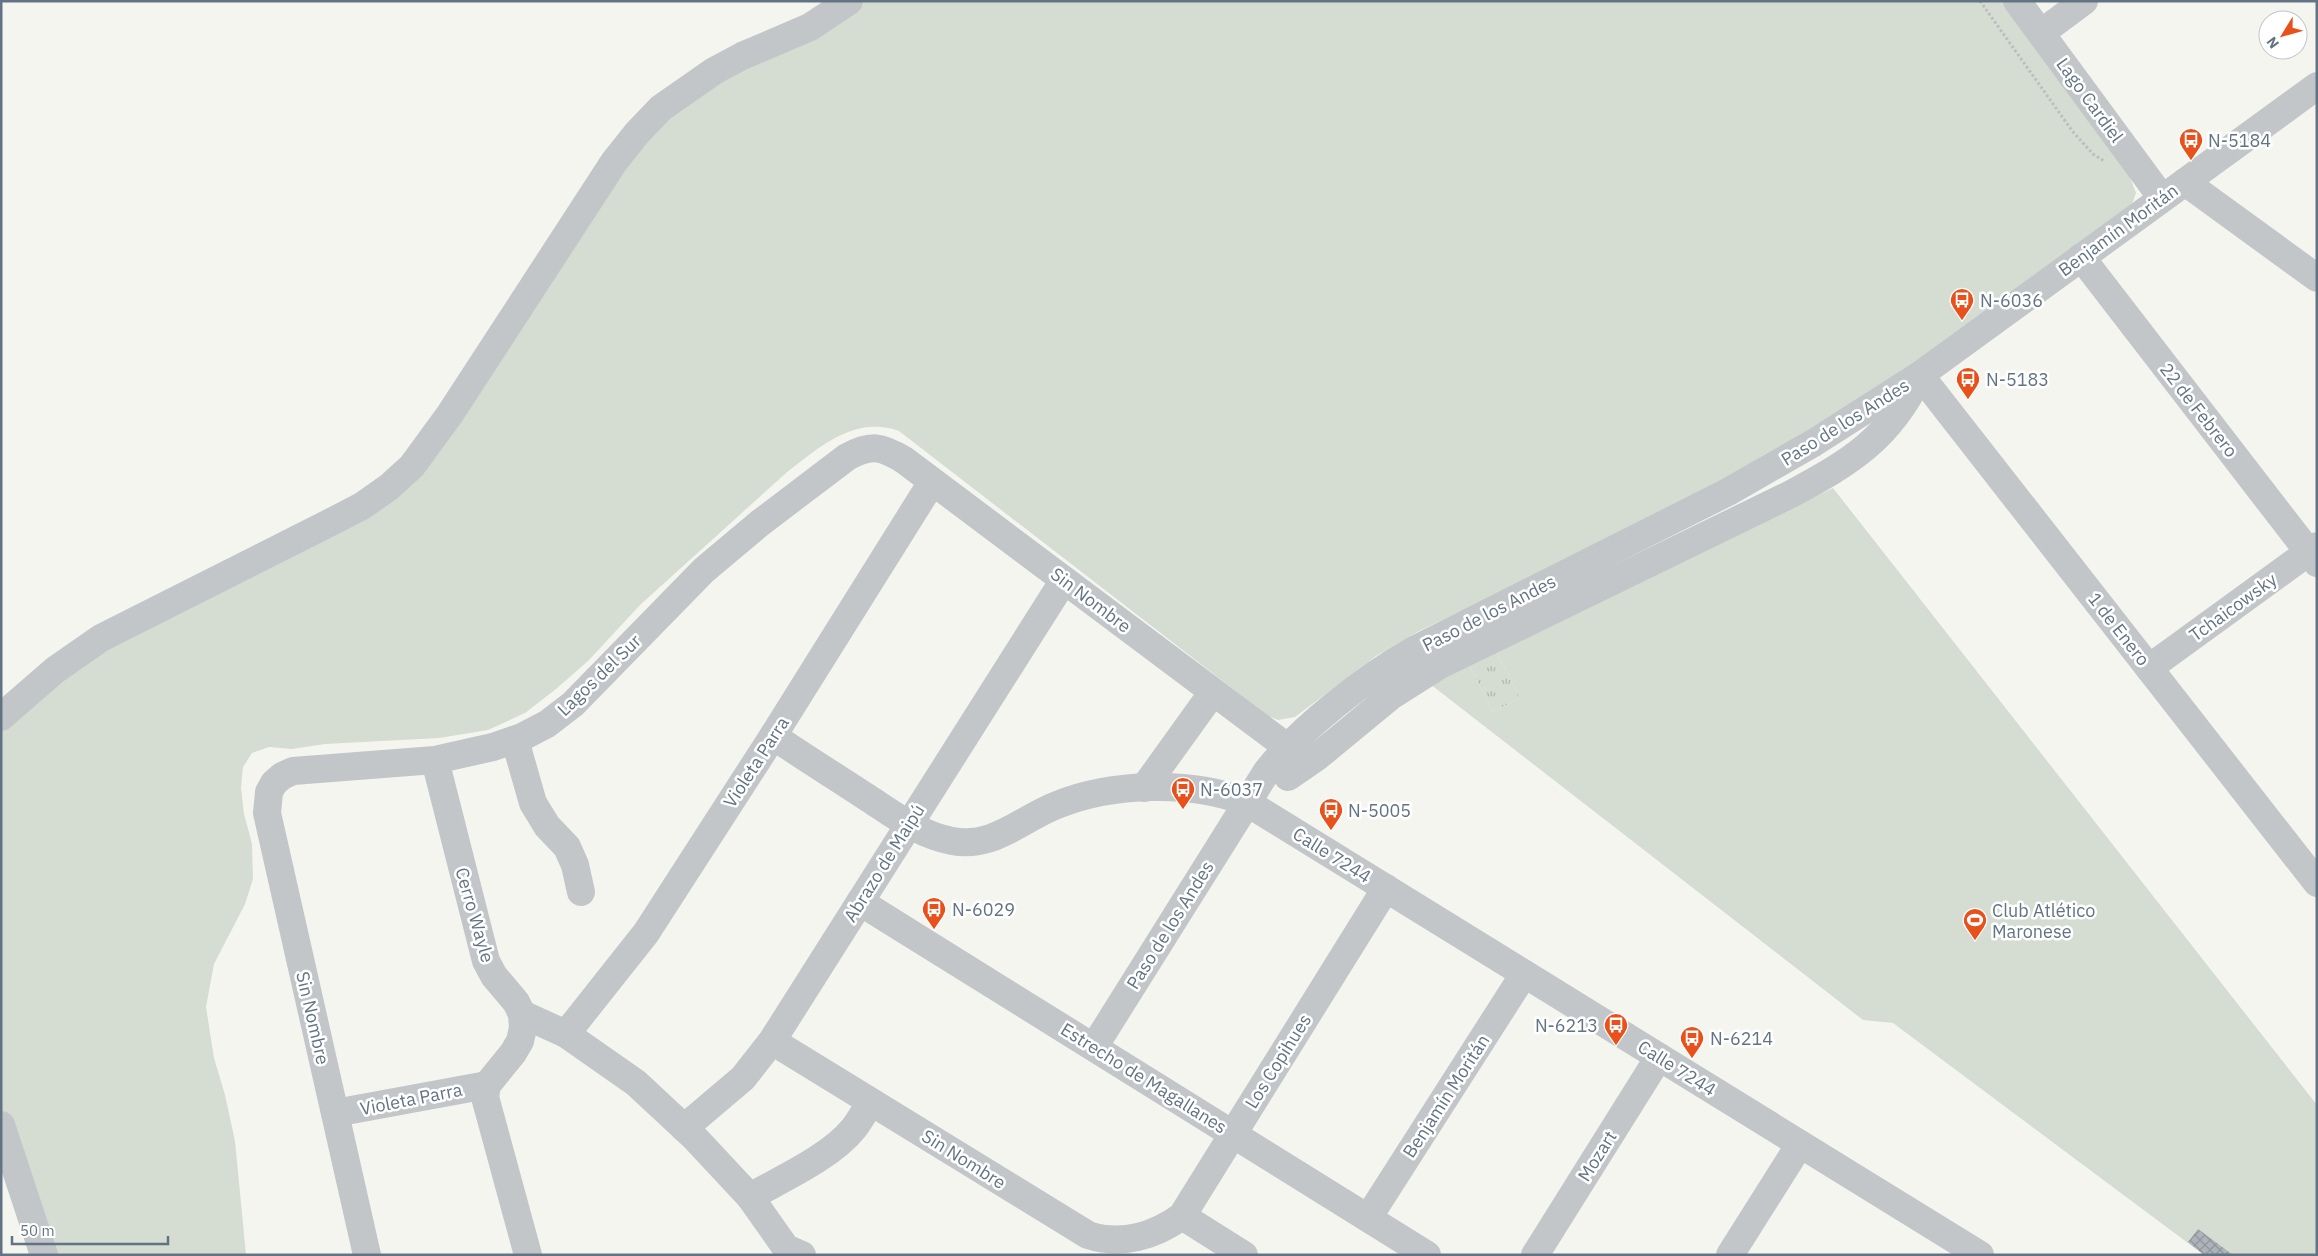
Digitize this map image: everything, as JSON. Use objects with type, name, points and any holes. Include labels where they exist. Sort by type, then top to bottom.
[{"type":"street","points":[[1,717],[55,670],[101,638],[362,506],[389,487],[412,466],[450,414],[596,188],[637,133],[662,108],[714,71],[742,56],[810,27],[849,1]]},
{"type":"street","name":"Lago Cardiel","points":[[2017,1],[2162,198]]},
{"type":"street","points":[[2041,33],[2084,1]]},
{"type":"street","name":"Benjamín Moritán","points":[[1920,374],[2317,86]]},
{"type":"street","points":[[2185,182],[2317,278]]},
{"type":"street","name":"22 de Febrero","points":[[2081,258],[2314,554]]},
{"type":"street","name":"1 de Enero","points":[[1920,374],[2317,883]]},
{"type":"street","name":"Paso de los Andes","points":[[1094,1047],[1267,771],[1295,757],[1352,692],[1393,662],[1754,478],[1815,442],[1920,374]]},
{"type":"street","name":"Sin Nombre","points":[[869,448],[881,448],[892,453],[932,482],[1213,692],[1295,757]]},
{"type":"street","name":"Lagos del Sur","points":[[274,783],[282,776],[305,769],[435,760],[515,740],[547,724],[573,704],[672,600],[732,546],[847,457],[869,448]]},
{"type":"street","name":"Violeta Parra","points":[[566,1034],[646,933],[773,736],[932,482]]},
{"type":"street","name":"Tchaicowsky","points":[[2149,668],[2314,554]]},
{"type":"street","name":"Abrazo de Maipú","points":[[684,1128],[743,1078],[772,1041],[1064,580]]},
{"type":"street","points":[[1144,788],[1213,692]]},
{"type":"street","points":[[773,736],[909,824],[937,838],[953,842],[973,842],[1008,831],[1055,806],[1080,796],[1144,788],[1227,794],[1246,802]]},
{"type":"street","points":[[515,740],[533,803],[547,826],[567,847],[576,865],[581,892]]},
{"type":"street","name":"Cerro Wayle","points":[[435,760],[486,961],[505,990],[516,1002],[522,1014]]},
{"type":"street","name":"Sin Nombre","points":[[274,783],[267,802],[267,813],[367,1255]]},
{"type":"street","name":"Calle 7244","points":[[1246,802],[1980,1255]]},
{"type":"street","name":"Los Copihues","points":[[1174,1222],[1233,1134],[1386,888]]},
{"type":"street","name":"Estrecho de Magallanes","points":[[860,902],[1427,1255]]},
{"type":"street","name":"Benjamín Moritán","points":[[1368,1218],[1524,974]]},
{"type":"street","points":[[528,1255],[487,1110],[487,1085],[520,1042],[523,1028],[522,1014],[566,1034],[636,1084],[684,1128],[750,1197],[786,1248],[802,1255]]},
{"type":"street","name":"Sin Nombre","points":[[772,1041],[1088,1235],[1104,1240],[1122,1240],[1174,1222]]},
{"type":"street","name":"Mozart","points":[[1535,1255],[1659,1057]]},
{"type":"street","name":"Violeta Parra","points":[[335,1113],[487,1085]]},
{"type":"street","points":[[750,1197],[820,1156],[839,1142],[853,1130],[871,1102]]},
{"type":"street","points":[[1,1125],[44,1255]]},
{"type":"street","points":[[1730,1255],[1800,1144]]},
{"type":"street","points":[[1174,1222],[1244,1255]]},
{"type":"path","points":[[1980,1],[2074,132],[2093,154],[2108,164]]},
{"type":"green space","points":[[849,1],[2003,1],[2128,172],[2136,193],[2131,207],[1889,381],[1694,499],[1417,632],[1376,656],[1295,717],[1278,720],[1268,716],[899,431],[883,427],[867,427],[838,436],[811,453],[786,473],[640,605],[589,660],[525,713],[488,730],[439,738],[325,744],[292,749],[269,747],[252,753],[243,767],[241,788],[244,814],[252,844],[253,879],[245,904],[214,964],[206,1007],[214,1058],[225,1095],[235,1141],[246,1255],[44,1255],[1,1125],[1,717],[55,670],[389,487],[637,133]]},
{"type":"green space","name":"Club Atlético Maronese","points":[[1833,488],[2317,1105],[2317,1255],[2204,1255],[1893,1023],[1863,1020],[1430,684],[1469,665],[1493,712],[1520,698],[1496,651]]},
{"type":"green space","points":[[1496,651],[1520,698],[1493,712],[1469,665]]},
{"type":"building","points":[[2198,1229],[2233,1255],[2204,1255],[2188,1242]]},
{"type":"place","name":"N-5184","points":[[2191,161]]},
{"type":"place","name":"N-6036","points":[[1962,321]]},
{"type":"place","name":"N-5183","points":[[1968,400]]},
{"type":"place","name":"N-6037","points":[[1183,810]]},
{"type":"place","name":"N-5005","points":[[1331,831]]},
{"type":"place","name":"N-6029","points":[[934,930]]},
{"type":"place","name":"Club Atlético Maronese","points":[[1975,941]]},
{"type":"place","name":"N-6213","points":[[1616,1046]]},
{"type":"place","name":"N-6214","points":[[1692,1059]]}]
